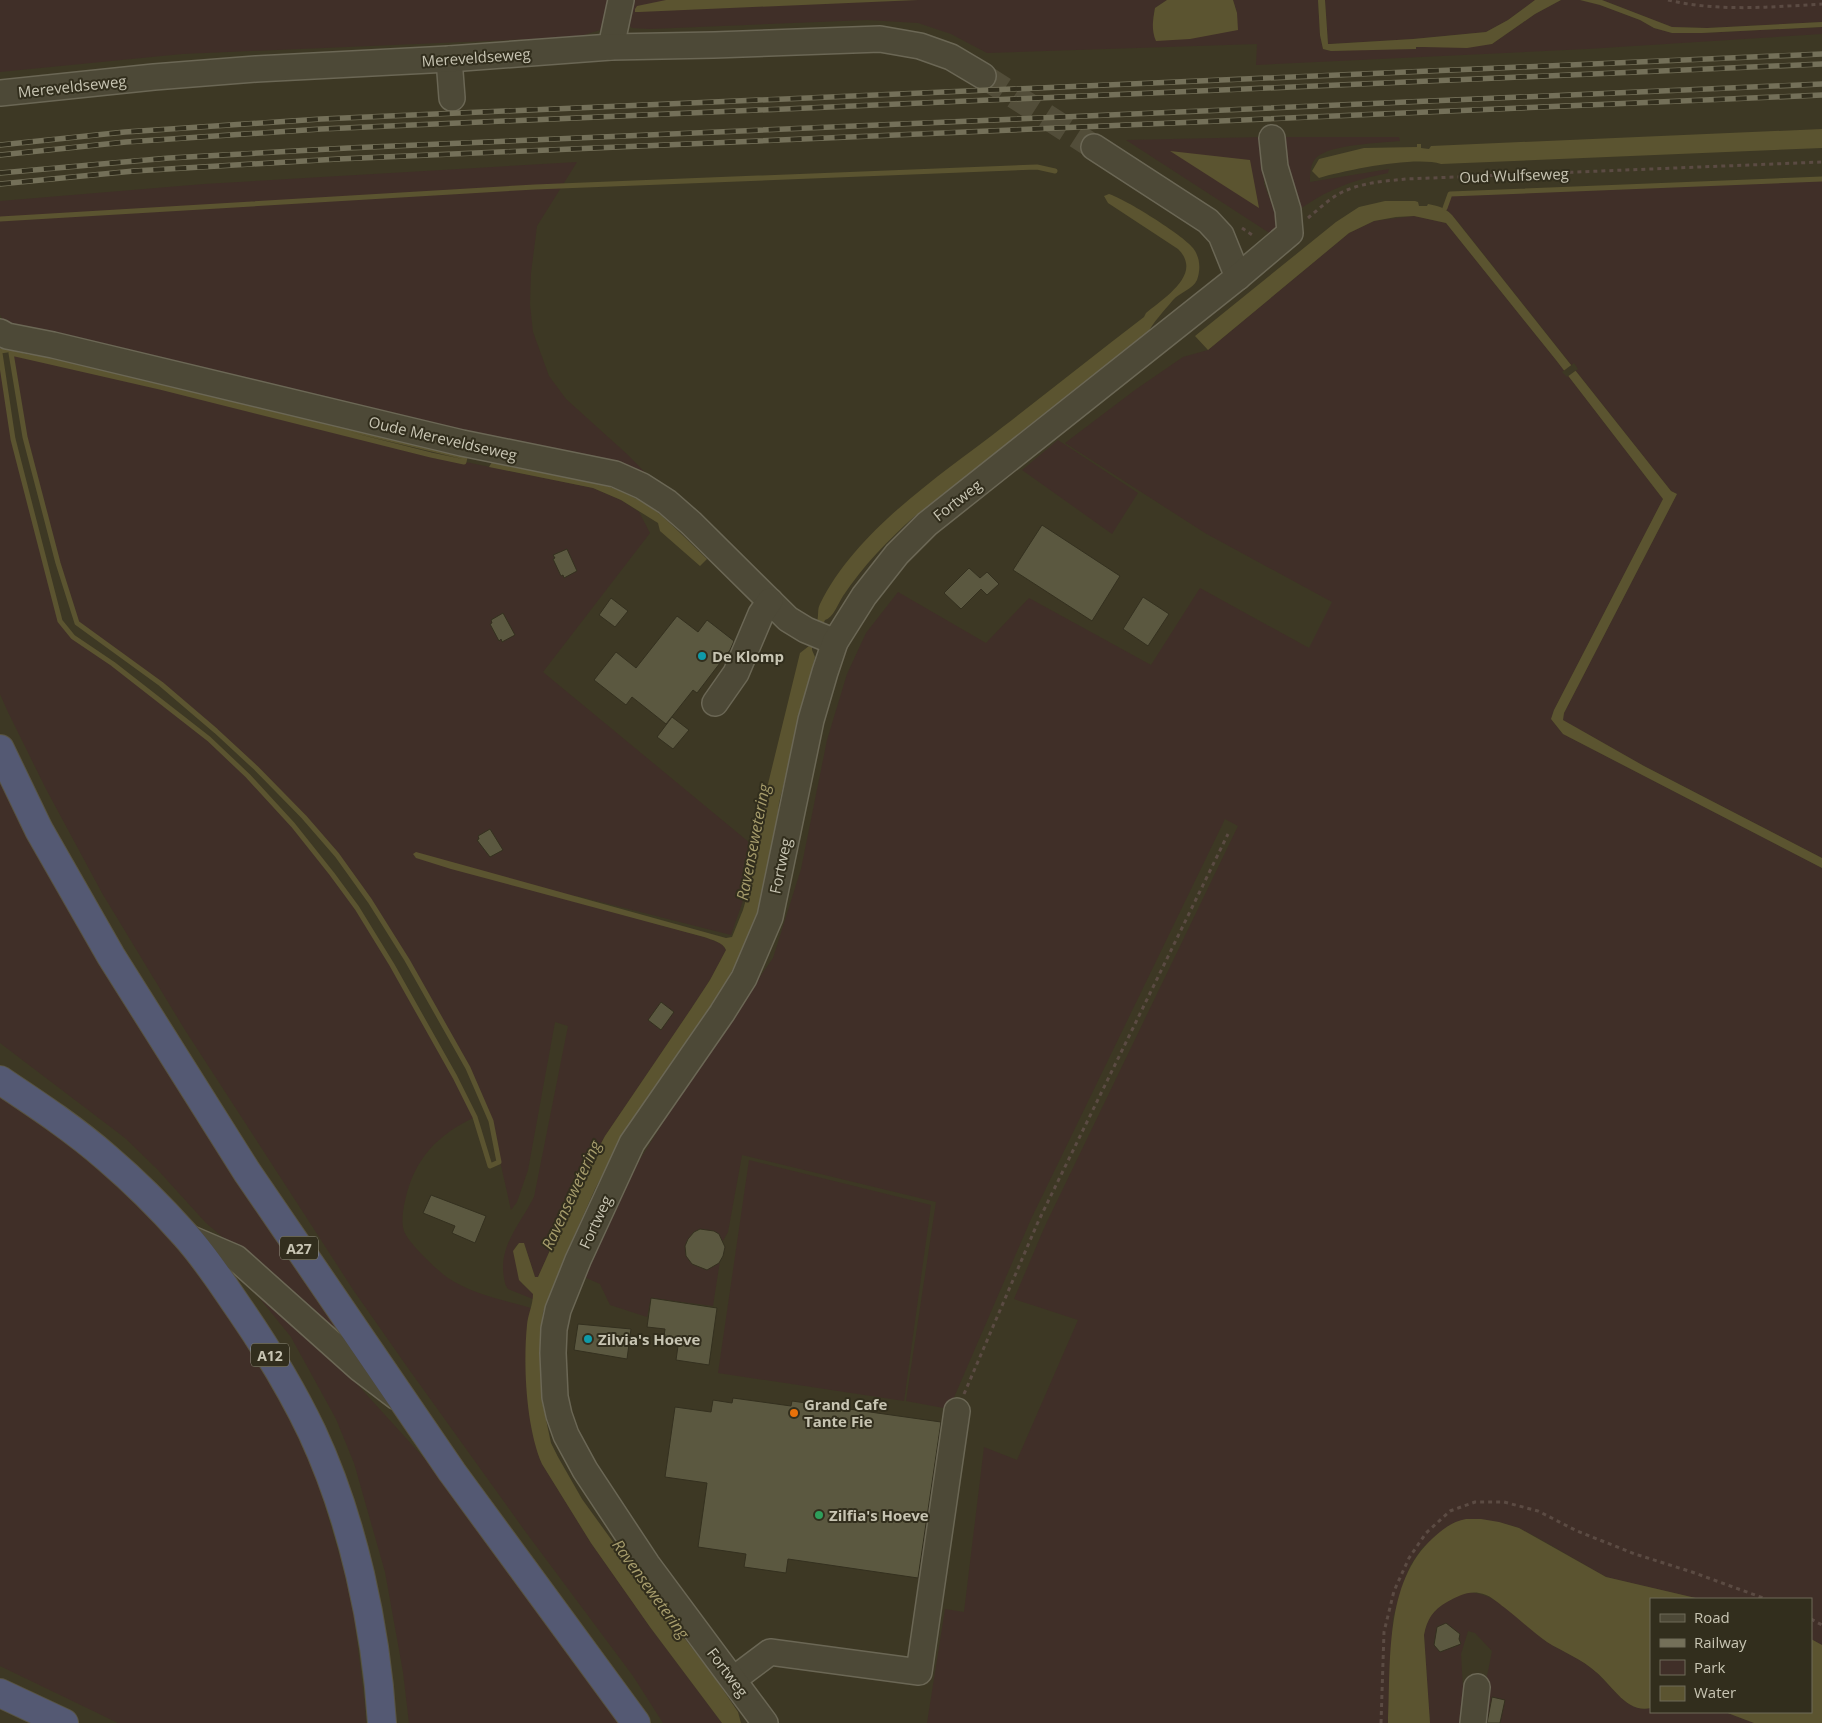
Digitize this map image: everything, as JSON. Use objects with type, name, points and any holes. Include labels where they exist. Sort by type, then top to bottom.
[{"type":"highway","name":"A27","points":[[0,749],[39,830],[132,990],[247,1172],[452,1472],[636,1723]]},
{"type":"highway","name":"A12","points":[[0,1080],[107,1158],[187,1237],[265,1346],[312,1432],[332,1482],[355,1552],[372,1632],[382,1723]]},
{"type":"highway","points":[[0,1693],[64,1723]]},
{"type":"street","points":[[611,47],[621,0]]},
{"type":"street","name":"Mereveldseweg","points":[[0,93],[154,77],[256,69],[450,59],[611,47],[880,39],[920,46],[951,57],[983,76]]},
{"type":"street","points":[[450,59],[452,98]]},
{"type":"street","points":[[1094,147],[1208,221],[1221,235],[1238,277],[1290,233],[1288,210],[1275,167],[1272,138]]},
{"type":"street","name":"Fortweg","points":[[766,1723],[646,1564],[585,1470],[566,1435],[555,1397],[554,1329],[558,1310],[578,1260],[632,1143],[744,978],[770,917],[811,720],[824,672],[835,642],[864,596],[897,554],[927,524],[1238,277]]},
{"type":"street","name":"Oude Mereveldseweg","points":[[0,332],[7,336],[53,345],[443,438],[615,474],[642,486],[667,502],[692,523],[788,619],[800,627],[835,642]]},
{"type":"street","points":[[715,704],[736,673],[760,614],[770,601]]},
{"type":"street","points":[[187,1237],[236,1258],[359,1368],[405,1403]]},
{"type":"street","points":[[734,1679],[770,1652],[919,1672],[957,1411]]},
{"type":"street","points":[[1473,1723],[1477,1687]]},
{"type":"path","points":[[1668,0],[1696,6],[1762,7],[1822,4]]},
{"type":"path","name":"Oud Wulfseweg","points":[[1290,233],[1329,200],[1346,190],[1366,184],[1406,179],[1822,162]]},
{"type":"path","points":[[957,1411],[1038,1222],[1228,834]]},
{"type":"path","points":[[1381,1723],[1384,1632],[1394,1591],[1409,1558],[1426,1533],[1450,1511],[1475,1502],[1504,1502],[1538,1511],[1593,1538],[1763,1598]]},
{"type":"green space","points":[[0,0],[610,0],[603,29],[578,37],[182,54],[0,72]]},
{"type":"green space","points":[[629,0],[1167,0],[1155,8],[1154,34],[1173,39],[1190,39],[1237,13],[1233,0],[1318,0],[1320,35],[1323,49],[1331,51],[1492,44],[1535,14],[1561,0],[1580,0],[1600,5],[1640,20],[1654,28],[1672,33],[1822,27],[1822,34],[1587,49],[1256,65],[1257,44],[987,53],[951,34],[918,23],[867,20],[650,29],[632,28],[627,23]]},
{"type":"green space","points":[[1325,0],[1535,0],[1508,20],[1486,32],[1328,44]]},
{"type":"green space","points":[[1602,0],[1822,0],[1822,22],[1707,28],[1672,27]]},
{"type":"green space","points":[[1264,137],[1264,184],[1281,228],[1271,234],[1126,140]]},
{"type":"green space","points":[[1282,137],[1399,137],[1400,141],[1334,149],[1317,157],[1310,172],[1310,182],[1389,169],[1388,173],[1362,179],[1329,192],[1296,212]]},
{"type":"green space","points":[[577,162],[537,226],[531,273],[530,304],[533,332],[549,376],[566,399],[628,455],[684,512],[657,492],[8,327],[0,315],[0,201],[204,184]]},
{"type":"green space","points":[[1822,179],[1822,858],[1644,766],[1562,720],[1677,494],[1671,491],[1445,208],[1450,194]]},
{"type":"green space","points":[[1414,216],[1446,223],[1556,360],[1663,499],[1551,719],[1563,734],[1822,868],[1822,1645],[1812,1640],[1812,1598],[1696,1598],[1606,1577],[1519,1528],[1499,1522],[1455,1522],[1422,1548],[1410,1566],[1401,1590],[1393,1618],[1388,1723],[927,1723],[945,1609],[964,1612],[984,1447],[1017,1460],[1078,1320],[1014,1299],[1045,1226],[1238,826],[1225,819],[1031,1219],[949,1409],[906,1401],[936,1202],[742,1155],[728,1232],[723,1241],[713,1306],[651,1298],[647,1317],[610,1305],[600,1284],[584,1277],[615,1206],[639,1161],[706,1054],[773,958],[801,869],[827,740],[847,674],[866,633],[898,592],[986,643],[1029,598],[1151,665],[1200,588],[1309,648],[1332,602],[1205,533],[1065,443],[1135,390],[1183,357],[1208,350],[1349,233],[1374,221]]},
{"type":"green space","points":[[0,353],[13,439],[60,621],[73,637],[113,664],[209,739],[248,776],[293,825],[357,908],[409,995],[475,1117],[461,1124],[439,1140],[421,1161],[414,1173],[405,1201],[402,1220],[404,1231],[417,1249],[431,1263],[457,1284],[531,1308],[526,1344],[527,1387],[532,1429],[542,1464],[591,1543],[650,1627],[722,1723],[663,1723],[633,1676],[525,1531],[354,1291],[185,1030],[102,893],[46,789],[0,694]]},
{"type":"green space","points":[[11,353],[160,387],[431,455],[593,488],[621,500],[639,512],[650,533],[543,672],[756,848],[745,895],[731,935],[577,896],[576,902],[704,937],[722,944],[726,950],[710,980],[605,1136],[582,1179],[538,1277],[535,1277],[525,1246],[518,1244],[515,1247],[522,1284],[533,1292],[533,1299],[507,1288],[504,1278],[504,1255],[512,1235],[534,1197],[568,1026],[555,1022],[528,1170],[517,1202],[511,1210],[491,1121],[468,1068],[425,989],[370,901],[304,817],[256,768],[161,684],[77,623],[58,563],[25,437]]},
{"type":"green space","points":[[1058,440],[1138,493],[1112,534],[1022,470]]},
{"type":"green space","points":[[0,777],[361,1355],[206,1223],[157,1169],[125,1138],[0,1043]]},
{"type":"green space","points":[[0,1091],[124,1187],[184,1254],[213,1290],[277,1389],[310,1455],[343,1567],[354,1616],[366,1723],[118,1723],[0,1666]]},
{"type":"green space","points":[[749,1160],[931,1205],[904,1401],[718,1373]]},
{"type":"green space","points":[[253,1290],[356,1383],[472,1511],[630,1723],[409,1723],[403,1672],[385,1572],[354,1463],[336,1419],[291,1337]]},
{"type":"green space","points":[[1468,1592],[1491,1598],[1510,1611],[1547,1642],[1591,1667],[1620,1697],[1635,1707],[1650,1708],[1650,1713],[1728,1713],[1754,1723],[1481,1723],[1492,1651],[1475,1633],[1468,1631],[1461,1654],[1465,1723],[1430,1723],[1424,1635],[1426,1626],[1434,1612],[1452,1599]]},
{"type":"water","points":[[666,0],[918,0],[635,12],[637,6]]},
{"type":"water","points":[[1167,0],[1233,0],[1237,13],[1238,30],[1190,39],[1156,41],[1153,29],[1155,8]]},
{"type":"water","points":[[1318,0],[1325,0],[1328,44],[1330,44],[1486,32],[1508,20],[1535,0],[1561,0],[1535,14],[1492,44],[1467,48],[1416,47],[1416,49],[1331,51],[1323,49],[1320,35]]},
{"type":"water","points":[[1580,0],[1602,0],[1672,27],[1707,28],[1822,22],[1822,27],[1672,33],[1654,28],[1640,20],[1600,5]]},
{"type":"water","points":[[1822,129],[1822,148],[1441,164],[1429,162],[1398,163],[1346,171],[1319,178],[1312,171],[1319,159],[1364,148],[1417,147],[1417,144],[1421,144],[1421,148],[1429,149],[1431,146]]},
{"type":"water","points":[[1170,151],[1250,160],[1259,208]]},
{"type":"water","points":[[1109,194],[1153,218],[1193,248],[1199,263],[1198,276],[1195,283],[1173,300],[1155,321],[1146,336],[915,516],[867,564],[830,617],[823,624],[817,622],[820,604],[836,577],[855,552],[878,528],[927,485],[1144,317],[1146,313],[1179,284],[1186,270],[1186,261],[1182,254],[1178,249],[1108,203],[1104,196]]},
{"type":"water","points":[[1385,201],[1415,201],[1418,202],[1419,206],[1427,206],[1428,204],[1441,207],[1452,215],[1671,491],[1677,494],[1564,713],[1563,720],[1644,766],[1822,858],[1822,868],[1563,734],[1551,719],[1663,499],[1556,360],[1446,223],[1414,216],[1374,221],[1349,233],[1208,350],[1195,336],[1336,222],[1359,207]]},
{"type":"water","points":[[492,462],[581,478],[624,493],[644,503],[662,516],[707,559],[700,566],[660,531],[658,523],[621,500],[593,488],[489,467]]},
{"type":"water","points":[[809,646],[812,647],[815,657],[779,803],[775,837],[752,933],[724,986],[617,1147],[595,1189],[543,1312],[541,1396],[551,1443],[582,1499],[660,1607],[713,1675],[738,1712],[741,1723],[722,1723],[650,1627],[591,1543],[542,1464],[532,1432],[527,1396],[526,1341],[528,1317],[533,1294],[519,1280],[513,1251],[519,1243],[524,1243],[535,1277],[538,1277],[582,1179],[605,1136],[710,980],[726,950],[725,947],[714,940],[704,937],[451,869],[416,858],[413,854],[416,852],[726,938],[732,937],[743,910],[751,882],[767,788],[800,653]]},
{"type":"water","points":[[1466,1519],[1481,1519],[1519,1528],[1606,1577],[1696,1598],[1650,1598],[1650,1708],[1642,1709],[1627,1703],[1591,1667],[1547,1642],[1493,1599],[1483,1594],[1470,1593],[1442,1605],[1434,1612],[1427,1624],[1424,1635],[1430,1723],[1388,1723],[1393,1624],[1398,1600],[1406,1577],[1417,1556],[1441,1531],[1456,1522]]},
{"type":"water","points":[[1812,1640],[1822,1645],[1822,1723],[1754,1723],[1728,1713],[1812,1713]]},
{"type":"pier","points":[[1574,363],[1578,369],[1567,377],[1562,372]]},
{"type":"building","points":[[1042,525],[1120,576],[1092,621],[1013,570]]},
{"type":"building","points":[[567,549],[577,571],[564,578],[563,575],[561,576],[553,555]]},
{"type":"building","points":[[969,568],[980,578],[987,572],[999,584],[987,595],[981,589],[961,609],[944,593]]},
{"type":"building","points":[[1143,597],[1169,614],[1148,646],[1123,629]]},
{"type":"building","points":[[611,598],[628,611],[615,627],[599,615]]},
{"type":"building","points":[[503,613],[515,635],[502,642],[501,639],[499,641],[490,624],[492,623],[491,620]]},
{"type":"building","points":[[677,616],[698,632],[707,620],[734,641],[730,650],[697,693],[693,690],[666,724],[632,697],[626,705],[594,680],[616,652],[636,668]]},
{"type":"building","points":[[672,717],[689,730],[673,749],[657,737]]},
{"type":"building","points":[[490,829],[503,850],[490,857],[477,840],[479,839],[478,836]]},
{"type":"building","points":[[661,1002],[674,1012],[661,1030],[648,1020]]},
{"type":"building","points":[[431,1195],[486,1216],[475,1243],[452,1233],[455,1226],[423,1213]]},
{"type":"building","points":[[700,1229],[714,1231],[719,1234],[725,1247],[719,1263],[707,1270],[692,1264],[686,1256],[685,1246],[688,1239],[694,1232]]},
{"type":"building","points":[[651,1298],[717,1308],[709,1365],[676,1360],[678,1346],[663,1344],[665,1329],[647,1327]]},
{"type":"building","points":[[578,1324],[631,1329],[627,1359],[574,1350]]},
{"type":"building","name":"Zilfia's Hoeve","points":[[733,1398],[791,1406],[792,1401],[941,1422],[918,1578],[788,1559],[786,1573],[744,1567],[746,1554],[698,1547],[707,1483],[665,1477],[675,1407],[711,1412],[713,1400],[732,1403]]},
{"type":"building","points":[[1446,1623],[1460,1634],[1461,1644],[1440,1652],[1434,1645],[1437,1627]]},
{"type":"building","points":[[1492,1697],[1505,1700],[1500,1723],[1487,1723]]},
{"type":"waterway","points":[[0,219],[535,187],[1037,167],[1055,171]]},
{"type":"waterway","points":[[1445,208],[1450,194],[1822,179]]},
{"type":"waterway","points":[[0,351],[14,349]]},
{"type":"waterway","points":[[0,353],[13,439],[60,621],[73,637],[113,664],[209,739],[248,776],[293,825],[357,908],[392,965],[455,1077],[475,1117],[490,1166],[499,1162],[491,1121],[468,1068],[407,960],[370,901],[337,855],[304,817],[216,731],[161,684],[77,623],[58,563],[25,437],[11,353],[160,387],[431,455],[464,462],[465,457],[32,353]]},
{"type":"tunnel","points":[[983,76],[1094,147]]},
{"type":"railway","points":[[0,145],[125,132],[321,119],[1822,54]]},
{"type":"railway","points":[[0,155],[126,142],[321,129],[1822,64]]},
{"type":"railway","points":[[0,173],[169,158],[348,148],[1822,84]]},
{"type":"railway","points":[[0,184],[134,171],[338,159],[1822,95]]},
{"type":"place","name":"De Klomp","points":[[702,656]]},
{"type":"place","name":"Zilvia's Hoeve","points":[[588,1339]]},
{"type":"place","name":"Grand Cafe Tante Fie","points":[[794,1413]]},
{"type":"place","name":"Zilfia's Hoeve","points":[[819,1515]]},
{"type":"water label","name":"Ravensewetering","points":[[753,842]]},
{"type":"water label","name":"Ravensewetering","points":[[571,1195]]},
{"type":"water label","name":"Ravensewetering","points":[[651,1589]]}]
